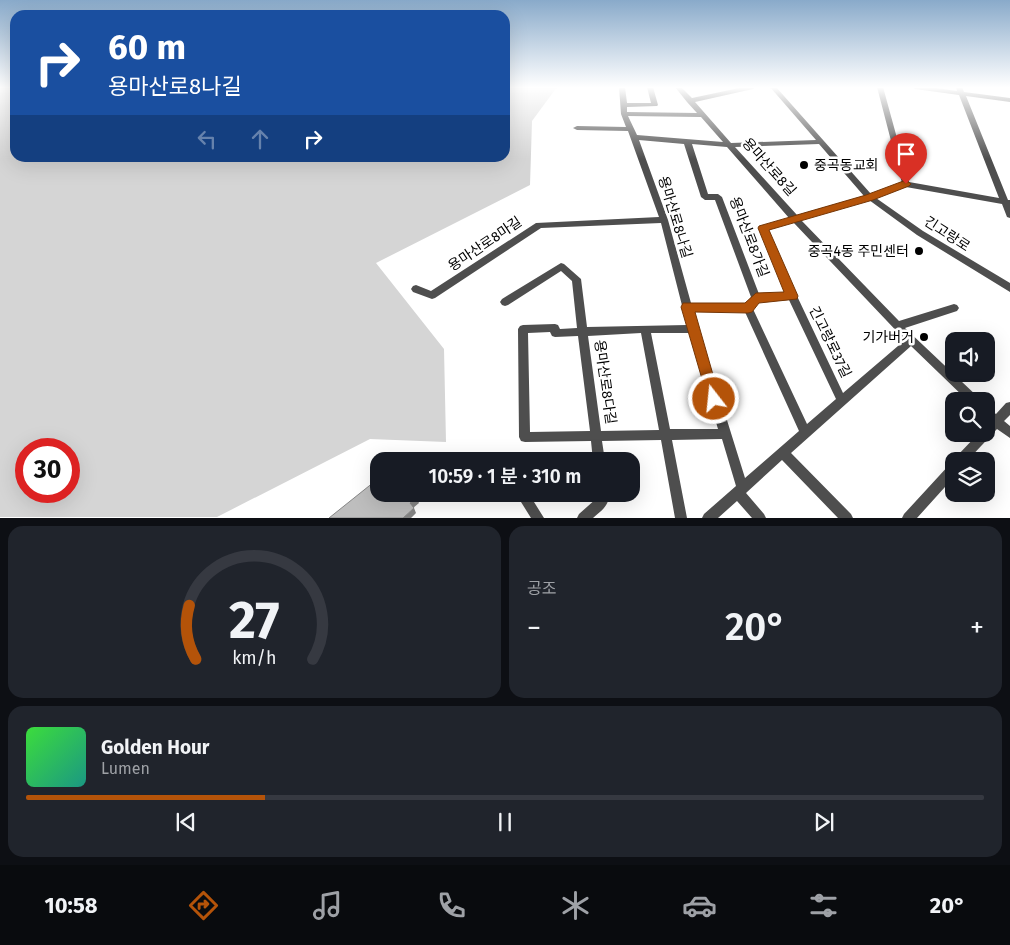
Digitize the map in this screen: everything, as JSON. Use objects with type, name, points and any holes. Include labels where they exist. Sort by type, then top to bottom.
[{"type":"street","name":"용마산로8길","points":[[698,111],[795,219],[897,326],[966,392]]},
{"type":"street","name":"긴고랑로","points":[[794,111],[870,197],[920,232],[1010,288]]},
{"type":"street","points":[[886,111],[906,184],[1007,202]]},
{"type":"street","points":[[969,111],[1007,202],[1010,215]]},
{"type":"street","points":[[624,114],[701,115]]},
{"type":"street","name":"용마산로8나길","points":[[624,114],[664,220],[693,329],[740,489]]},
{"type":"street","points":[[577,128],[729,145],[820,142]]},
{"type":"street","name":"용마산로8가길","points":[[687,141],[705,197],[718,197],[756,298],[748,308]]},
{"type":"street","name":"긴고랑로37길","points":[[842,400],[792,296],[763,228],[870,197],[906,184]]},
{"type":"street","name":"용마산로8마길","points":[[416,289],[432,295],[539,225],[664,220]]},
{"type":"street","name":"용마산로8다길","points":[[505,302],[561,266],[576,279],[599,452]]},
{"type":"street","name":"긴고랑로37길","points":[[756,298],[792,296]]},
{"type":"street","points":[[687,307],[748,308],[805,432]]},
{"type":"street","points":[[897,326],[954,308]]},
{"type":"street","name":"용마산로8다길","points":[[583,333],[555,334],[555,328],[523,329],[525,437],[665,433],[724,434]]},
{"type":"street","points":[[583,333],[645,329],[693,329]]},
{"type":"street","points":[[645,329],[681,518]]},
{"type":"street","points":[[708,518],[912,339]]},
{"type":"street","points":[[1010,407],[996,422],[1010,433]]},
{"type":"street","points":[[968,452],[978,442]]},
{"type":"street","points":[[782,452],[847,518]]},
{"type":"street","points":[[908,518],[945,478]]},
{"type":"street","points":[[740,489],[760,518]]},
{"type":"street","points":[[527,502],[538,518]]},
{"type":"street","points":[[583,518],[602,502]]},
{"type":"shaded area","points":[[0,111],[10,111],[10,162],[510,162],[510,111],[539,111],[532,121],[530,185],[376,263],[444,349],[446,442],[370,439],[217,517],[0,517]]},
{"type":"building","points":[[370,485],[370,502],[411,502],[410,503],[414,508],[403,518],[329,518]]},
{"type":"place","name":"중곡동교회","points":[[804,165]]},
{"type":"place","name":"중곡4동 주민센터","points":[[919,251]]},
{"type":"place","name":"기가버거","points":[[924,337]]},
{"type":"route","points":[[714,399],[687,307],[748,308],[756,298],[792,296],[763,228],[870,197],[906,184]]}]
